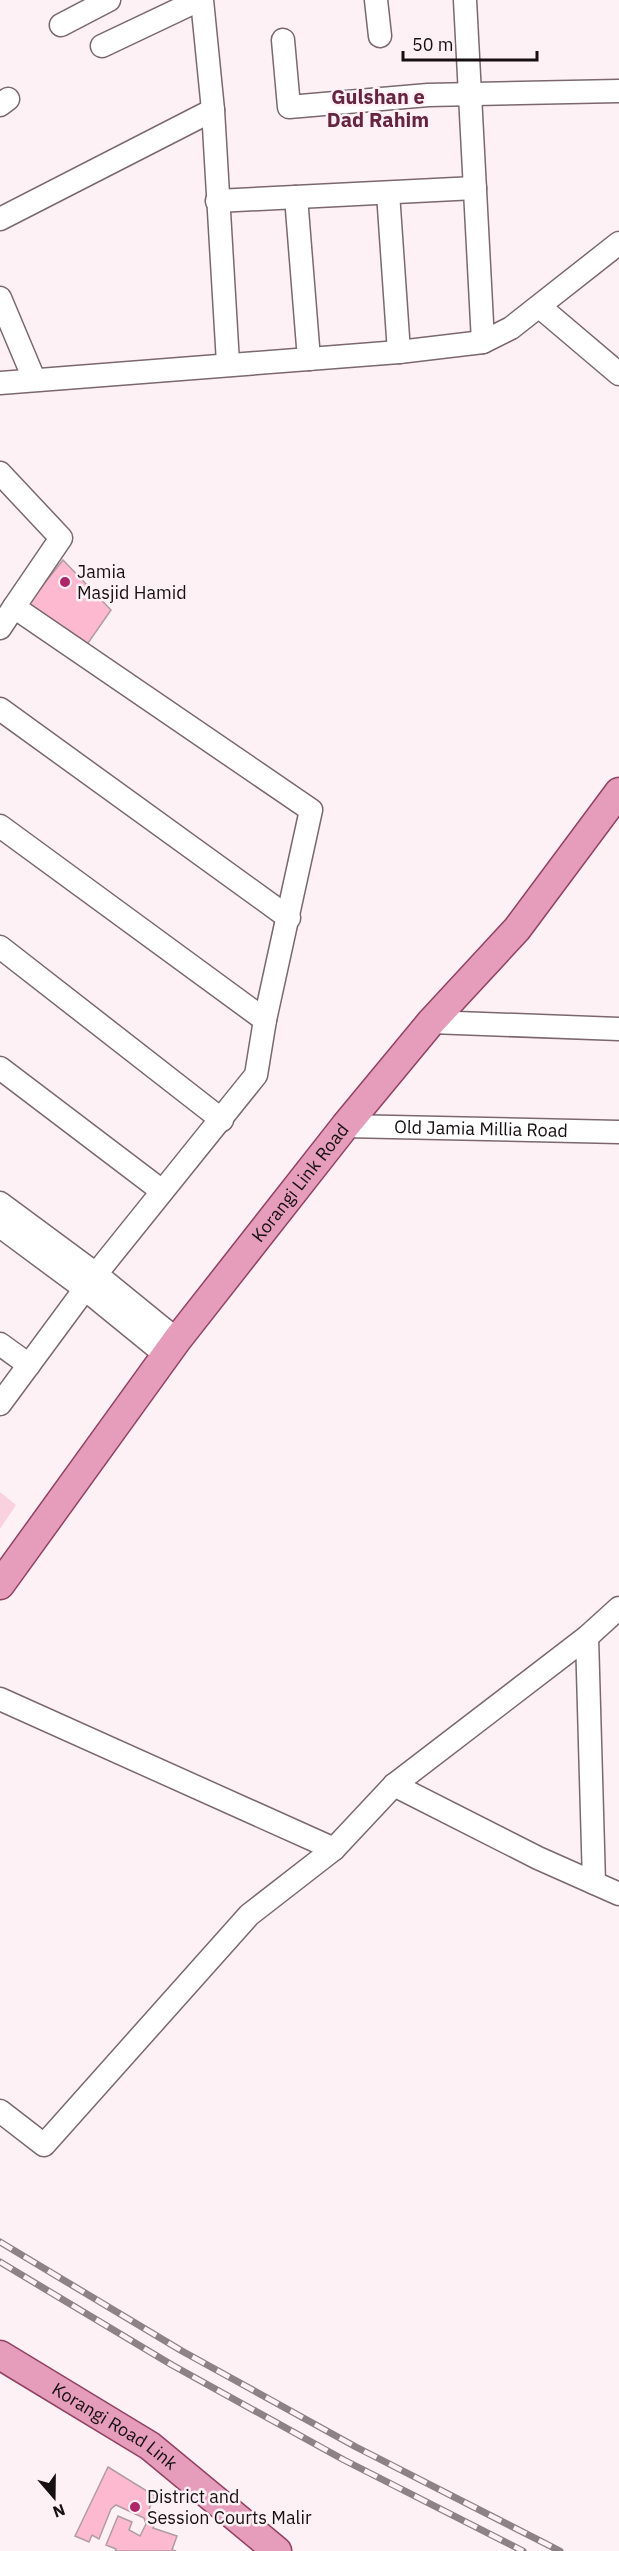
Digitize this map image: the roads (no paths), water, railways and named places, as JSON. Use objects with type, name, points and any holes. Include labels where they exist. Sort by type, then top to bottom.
[{"type":"main road","name":"Korangi Link Road","points":[[0,1585],[172,1347],[345,1126],[431,1022],[517,929],[619,792]]},
{"type":"main road","name":"Korangi Road Link","points":[[0,2355],[150,2446],[277,2551]]},
{"type":"street","points":[[61,25],[109,0]]},
{"type":"street","points":[[102,46],[200,0],[213,110],[228,363]]},
{"type":"street","points":[[376,0],[380,36]]},
{"type":"street","points":[[465,0],[483,342]]},
{"type":"street","points":[[283,40],[289,107],[470,94],[619,91]]},
{"type":"street","points":[[0,219],[213,110]]},
{"type":"street","points":[[217,201],[475,188]]},
{"type":"street","points":[[388,193],[399,352]]},
{"type":"street","points":[[296,197],[309,358]]},
{"type":"street","points":[[0,383],[228,363],[399,352],[483,342],[511,328],[540,307],[619,243]]},
{"type":"street","points":[[0,298],[34,379]]},
{"type":"street","points":[[540,307],[619,374]]},
{"type":"street","points":[[0,473],[61,538],[0,628]]},
{"type":"street","points":[[0,1404],[90,1281],[256,1075],[265,1020],[311,810],[14,607]]},
{"type":"street","points":[[0,709],[289,918]]},
{"type":"street","points":[[0,826],[265,1020]]},
{"type":"street","points":[[0,947],[222,1120]]},
{"type":"street","points":[[431,1022],[619,1029]]},
{"type":"street","points":[[0,1068],[162,1191]]},
{"type":"street","name":"Old Jamia Millia Road","points":[[345,1126],[619,1132]]},
{"type":"street","points":[[0,1203],[90,1281],[172,1347]]},
{"type":"street","points":[[0,1226],[90,1281]]},
{"type":"street","points":[[0,1344],[29,1365]]},
{"type":"street","points":[[0,2112],[44,2145],[249,1915],[334,1849],[394,1785],[587,1637],[619,1608]]},
{"type":"street","points":[[587,1637],[594,1883]]},
{"type":"street","points":[[0,1699],[334,1849]]},
{"type":"street","points":[[394,1785],[619,1894]]},
{"type":"railway","points":[[0,2242],[182,2351],[356,2447],[560,2551]]},
{"type":"railway","points":[[0,2262],[172,2365],[344,2460],[523,2551]]},
{"type":"place","name":"Jamia Masjid Hamid","points":[[65,582]]},
{"type":"place","name":"District and Session Courts Malir","points":[[135,2507]]},
{"type":"district","name":"Gulshan e Dad Rahim","points":[[378,108]]}]
